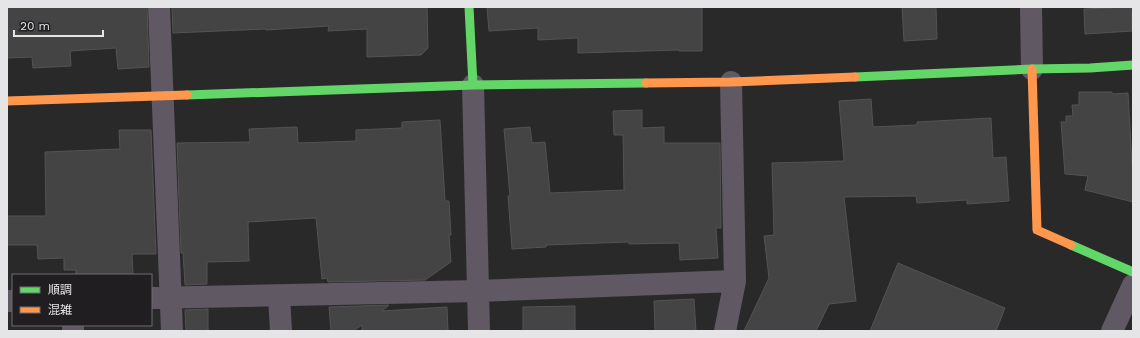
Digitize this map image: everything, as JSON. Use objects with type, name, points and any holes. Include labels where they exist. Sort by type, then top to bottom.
[{"type":"street","points":[[159,7],[163,96],[161,298],[172,331]]},
{"type":"street","points":[[469,7],[473,85],[479,331]]},
{"type":"street","points":[[1031,7],[1037,230],[1133,272]]},
{"type":"street","points":[[7,102],[473,85],[731,82],[1133,65]]},
{"type":"street","points":[[725,331],[735,281],[731,82]]},
{"type":"street","points":[[161,298],[478,291],[735,281]]},
{"type":"street","points":[[1112,331],[1133,285]]},
{"type":"street","points":[[279,296],[281,331]]},
{"type":"building","points":[[7,7],[147,7],[149,67],[118,69],[116,48],[70,51],[71,66],[33,68],[32,57],[7,58]]},
{"type":"building","points":[[172,7],[427,7],[428,48],[421,55],[367,57],[367,29],[328,31],[329,26],[173,33]]},
{"type":"building","points":[[487,7],[702,7],[702,51],[679,50],[578,53],[578,38],[538,40],[538,28],[489,31]]},
{"type":"building","points":[[902,7],[936,7],[937,39],[904,41]]},
{"type":"building","points":[[1131,7],[1132,31],[1085,34],[1084,9]]},
{"type":"building","points":[[1079,92],[1112,92],[1112,94],[1128,93],[1133,166],[1133,202],[1085,190],[1088,176],[1065,174],[1061,122],[1066,122],[1066,116],[1073,116],[1072,105],[1079,105]]},
{"type":"building","points":[[871,99],[873,127],[917,125],[917,122],[991,118],[993,158],[1006,157],[1009,201],[967,204],[967,200],[917,203],[916,196],[844,197],[856,301],[829,304],[816,331],[744,331],[769,278],[764,236],[774,235],[772,163],[844,161],[839,101]]},
{"type":"building","points":[[642,110],[642,128],[664,127],[664,143],[720,143],[721,228],[716,228],[718,258],[680,260],[679,243],[629,244],[629,242],[546,245],[546,247],[512,249],[508,196],[510,196],[504,129],[530,127],[532,143],[545,142],[550,193],[624,190],[623,135],[614,135],[613,111]]},
{"type":"building","points":[[440,120],[445,201],[449,201],[451,262],[425,280],[328,282],[327,278],[322,279],[316,218],[248,222],[249,261],[207,262],[207,284],[185,285],[183,253],[181,253],[177,143],[250,142],[249,129],[297,127],[298,143],[356,141],[356,130],[402,128],[402,122]]},
{"type":"building","points":[[119,130],[151,130],[156,254],[132,254],[133,274],[76,274],[76,270],[64,270],[64,258],[38,259],[37,245],[7,245],[7,216],[46,216],[45,152],[120,149]]},
{"type":"building","points":[[898,263],[1005,308],[996,331],[870,331]]},
{"type":"building","points":[[694,299],[696,331],[655,331],[654,301]]},
{"type":"building","points":[[389,305],[382,311],[447,307],[448,331],[362,331],[362,325],[353,331],[331,331],[329,307]]},
{"type":"building","points":[[575,306],[575,331],[523,331],[523,307]]},
{"type":"building","points":[[208,309],[208,331],[186,331],[185,310]]},
{"type":"traffic: fast","points":[[469,7],[473,85]]},
{"type":"traffic: fast","points":[[855,77],[1133,65]]},
{"type":"traffic: fast","points":[[187,95],[473,85],[646,83]]},
{"type":"traffic: fast","points":[[1071,245],[1133,272]]},
{"type":"traffic: slow","points":[[1032,69],[1037,230],[1071,245]]},
{"type":"traffic: slow","points":[[646,83],[731,82],[855,77]]},
{"type":"traffic: slow","points":[[7,101],[187,95]]}]
